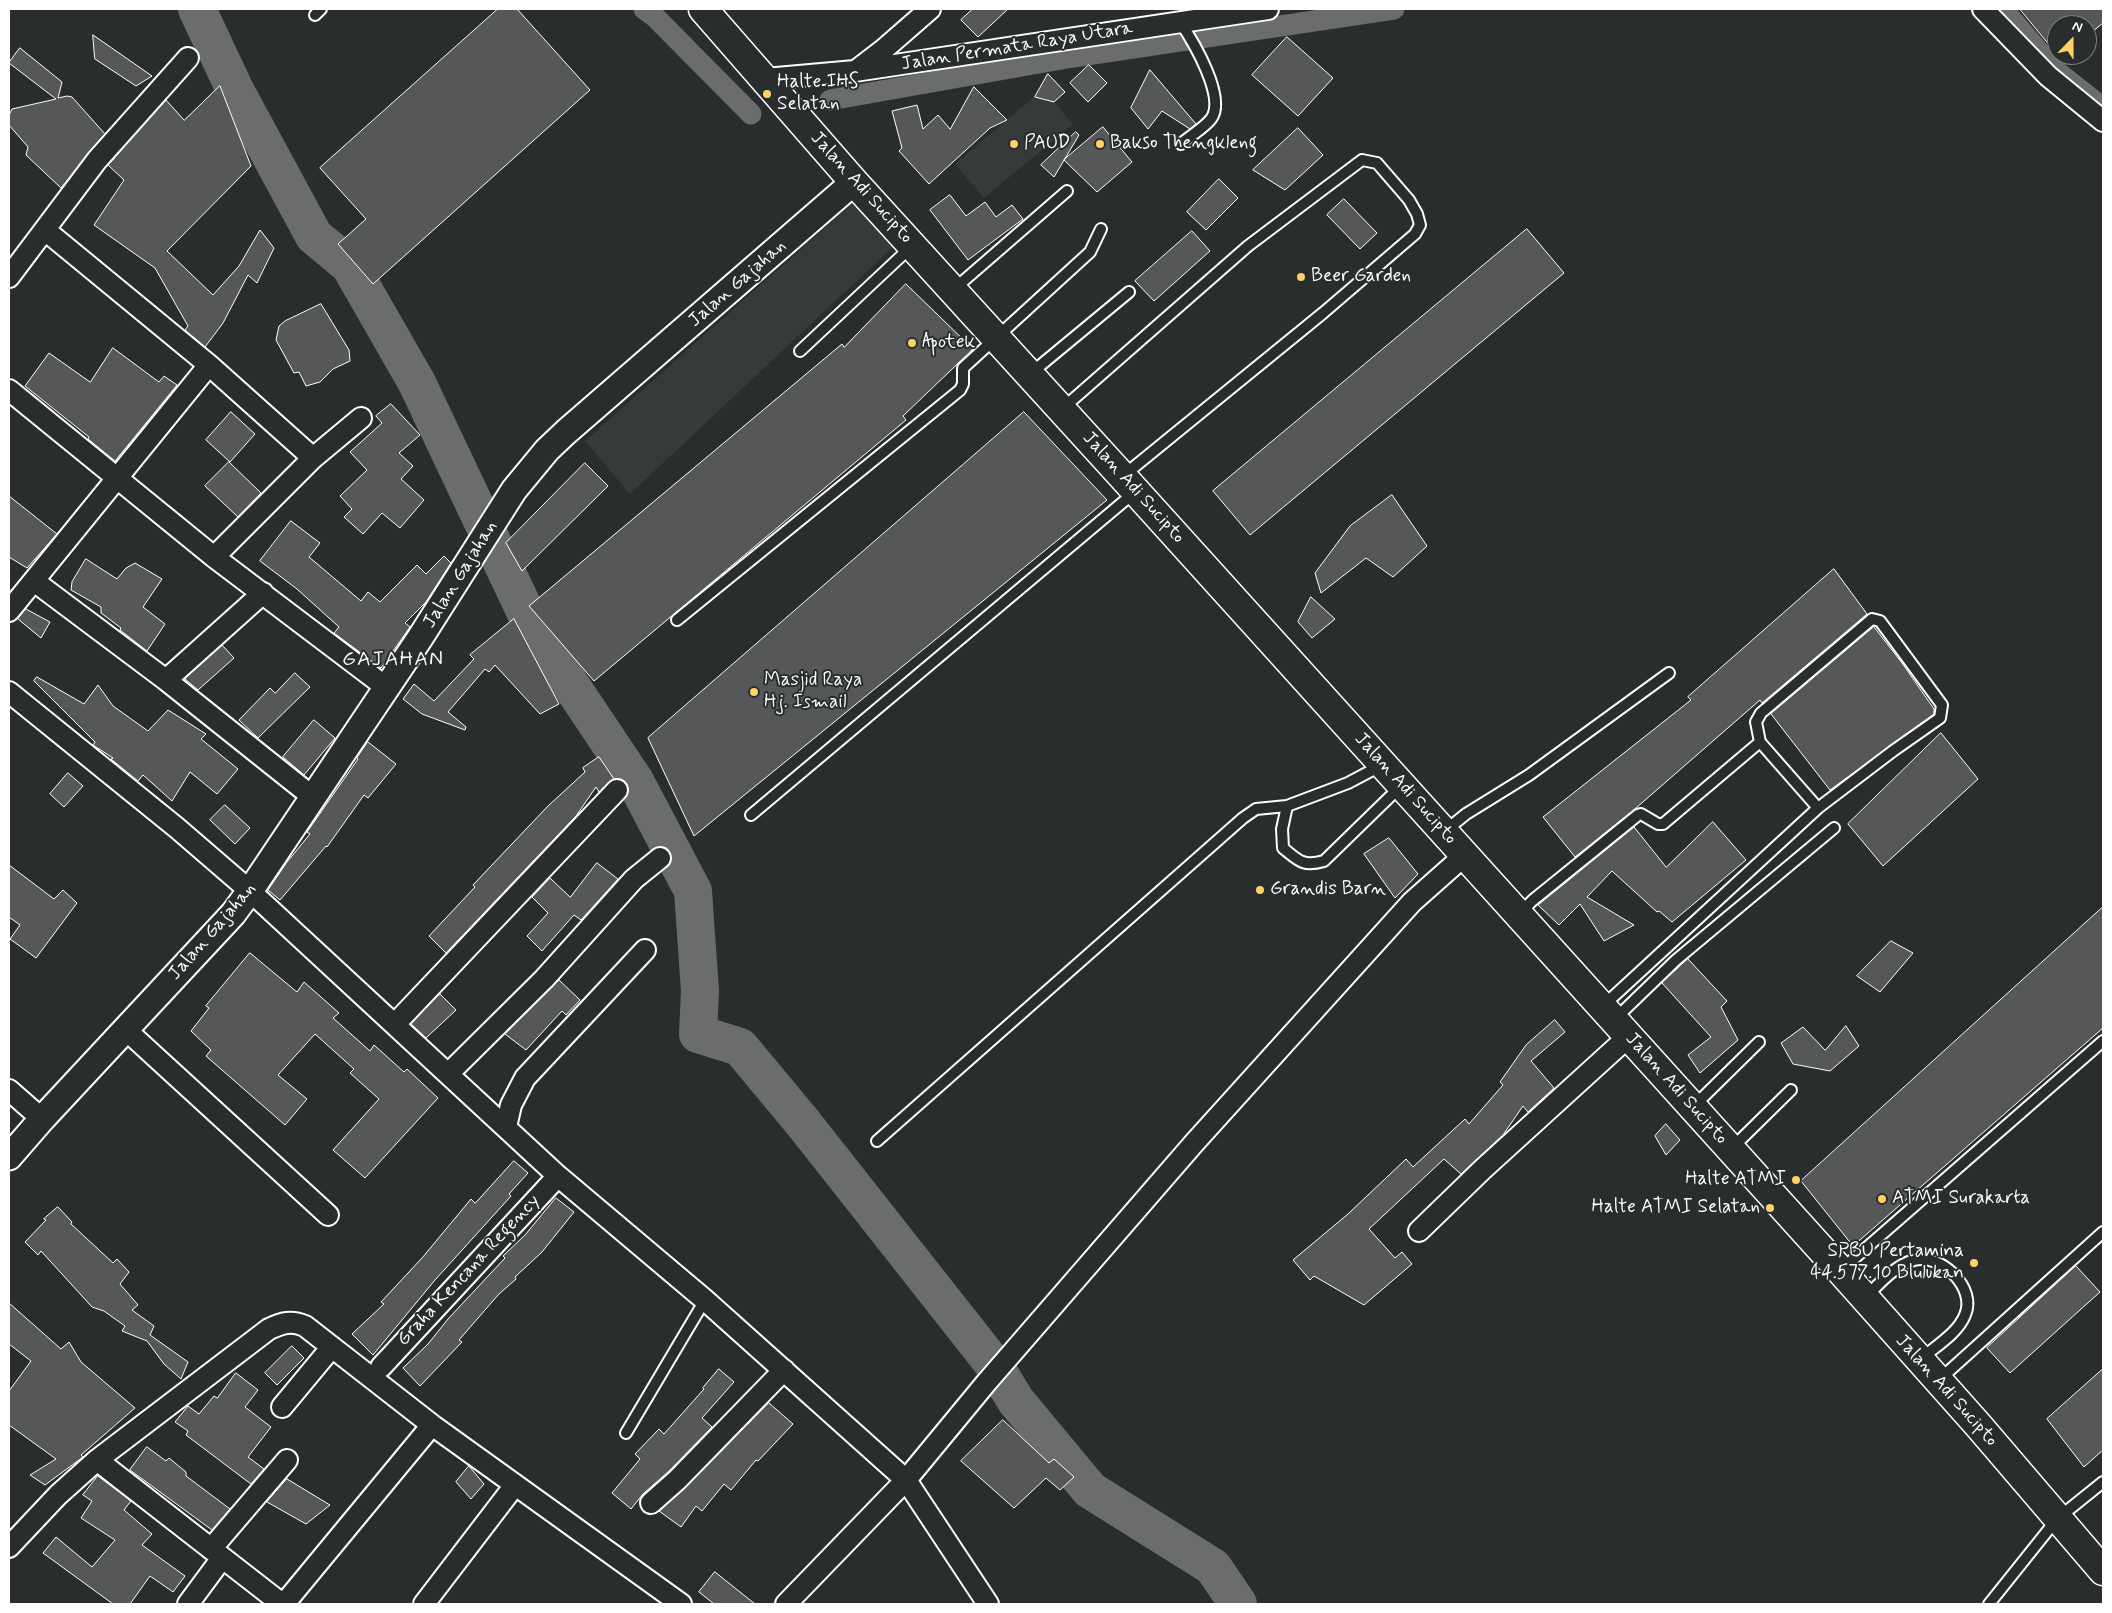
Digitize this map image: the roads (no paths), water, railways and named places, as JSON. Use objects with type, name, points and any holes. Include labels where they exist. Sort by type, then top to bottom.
[{"type":"highway","name":"Jalan Adi Sucipto","points":[[711,14],[854,182],[1840,1270],[2103,1571]]},
{"type":"street","points":[[855,71],[883,50],[930,9]]},
{"type":"street","name":"Jalan Permata Raya Utara","points":[[765,79],[855,71],[1183,26],[1265,9]]},
{"type":"street","points":[[1983,9],[2048,76],[2103,120]]},
{"type":"street","points":[[9,277],[97,160],[188,58]]},
{"type":"street","name":"Jalan Gajahan","points":[[9,1157],[233,914],[250,892],[387,688],[526,474],[566,432],[854,182]]},
{"type":"street","points":[[45,230],[209,366],[313,458]]},
{"type":"street","points":[[9,611],[209,366]]},
{"type":"street","points":[[9,390],[214,557],[387,688]]},
{"type":"street","points":[[214,557],[313,458],[361,418]]},
{"type":"street","points":[[34,581],[166,680],[314,798]]},
{"type":"street","points":[[166,680],[263,593]]},
{"type":"street","points":[[9,692],[177,828],[250,892],[558,1176],[705,1300],[906,1480],[988,1604]]},
{"type":"street","points":[[395,1024],[617,790]]},
{"type":"street","points":[[786,1604],[906,1480],[986,1383],[1195,1142],[1412,902],[1465,855]]},
{"type":"street","points":[[448,1074],[544,979],[634,879],[660,858]]},
{"type":"street","points":[[506,1127],[511,1105],[525,1078],[645,950]]},
{"type":"street","points":[[1419,1231],[1483,1170],[1615,1022]]},
{"type":"street","points":[[125,1029],[328,1215]]},
{"type":"street","points":[[9,1090],[42,1119]]},
{"type":"street","name":"Graha Kencana Regency","points":[[381,1367],[558,1176]]},
{"type":"street","points":[[9,1547],[58,1495],[97,1460],[269,1330],[282,1323],[295,1322],[305,1326],[432,1425],[681,1604]]},
{"type":"street","points":[[282,1407],[331,1348]]},
{"type":"street","points":[[651,1503],[677,1480],[784,1370]]},
{"type":"street","points":[[97,1460],[283,1604],[432,1425]]},
{"type":"street","points":[[188,1604],[217,1554],[286,1460]]},
{"type":"street","points":[[424,1604],[515,1485]]},
{"type":"lane","points":[[1181,144],[1211,119],[1216,109],[1215,94],[1199,52],[1183,26]]},
{"type":"lane","points":[[751,815],[1415,234],[1420,225],[1408,200],[1377,164],[1362,160],[1248,246],[1062,410]]},
{"type":"lane","points":[[953,290],[1067,191]]},
{"type":"lane","points":[[677,620],[960,390],[963,384],[963,368],[1090,252],[1101,229]]},
{"type":"lane","points":[[800,351],[912,246]]},
{"type":"lane","points":[[1029,374],[1129,292]]},
{"type":"lane","points":[[1615,1022],[1818,808],[1893,750],[1940,718],[1942,705],[1880,621],[1872,619],[1761,713],[1756,722],[1760,742],[1818,808]]},
{"type":"lane","points":[[1444,832],[1466,814],[1529,775],[1669,673]]},
{"type":"lane","points":[[1518,915],[1533,900],[1638,815],[1641,814],[1658,824],[1663,824],[1760,742]]},
{"type":"lane","points":[[877,1141],[1243,818],[1256,809],[1287,806],[1348,783],[1383,764]]},
{"type":"lane","points":[[1287,806],[1282,829],[1283,848],[1300,862],[1311,865],[1324,861],[1402,785]]},
{"type":"lane","points":[[1615,1022],[1676,960],[1834,828]]},
{"type":"lane","points":[[1840,1270],[2103,1041]]},
{"type":"lane","points":[[1692,1108],[1759,1042]]},
{"type":"lane","points":[[1730,1149],[1791,1090]]},
{"type":"lane","points":[[1938,1381],[2103,1232]]},
{"type":"lane","points":[[1865,1299],[1888,1275],[1900,1266],[1913,1260],[1921,1259],[1938,1264],[1948,1270],[1957,1280],[1967,1295],[1968,1307],[1966,1315],[1960,1324],[1919,1360]]},
{"type":"lane","points":[[626,1433],[705,1300]]},
{"type":"lane","points":[[1989,1604],[2057,1519],[2103,1482]]},
{"type":"waterway","points":[[197,9],[235,90],[314,236],[350,266],[417,383],[534,630],[635,781],[693,891],[700,991],[698,1034],[740,1047],[804,1124],[994,1365],[1016,1401],[1090,1490],[1213,1567],[1238,1604]]},
{"type":"waterway","points":[[644,9],[655,17],[751,114]]},
{"type":"waterway","points":[[830,100],[1073,57],[1394,9]]},
{"type":"waterway","points":[[2003,9],[2054,69],[2103,108]]},
{"type":"place","name":"Halte IHS Selatan","points":[[767,94]]},
{"type":"place","name":"PAUD","points":[[1014,144]]},
{"type":"place","name":"Bakso Thengkleng","points":[[1100,144]]},
{"type":"place","name":"Beer Garden","points":[[1301,277]]},
{"type":"place","name":"Apotek","points":[[912,343]]},
{"type":"place","name":"Masjid Raya Hj. Ismail","points":[[754,692]]},
{"type":"place","name":"Grandis Barn","points":[[1260,890]]},
{"type":"place","name":"Halte ATMI","points":[[1796,1180]]},
{"type":"place","name":"ATMI Surakarta","points":[[1882,1199]]},
{"type":"place","name":"Halte ATMI Selatan","points":[[1770,1208]]},
{"type":"place","name":"SPBU Pertamina 44.577.10 Blulukan","points":[[1974,1263]]},
{"type":"district","name":"GAJAHAN","points":[[393,661]]}]
